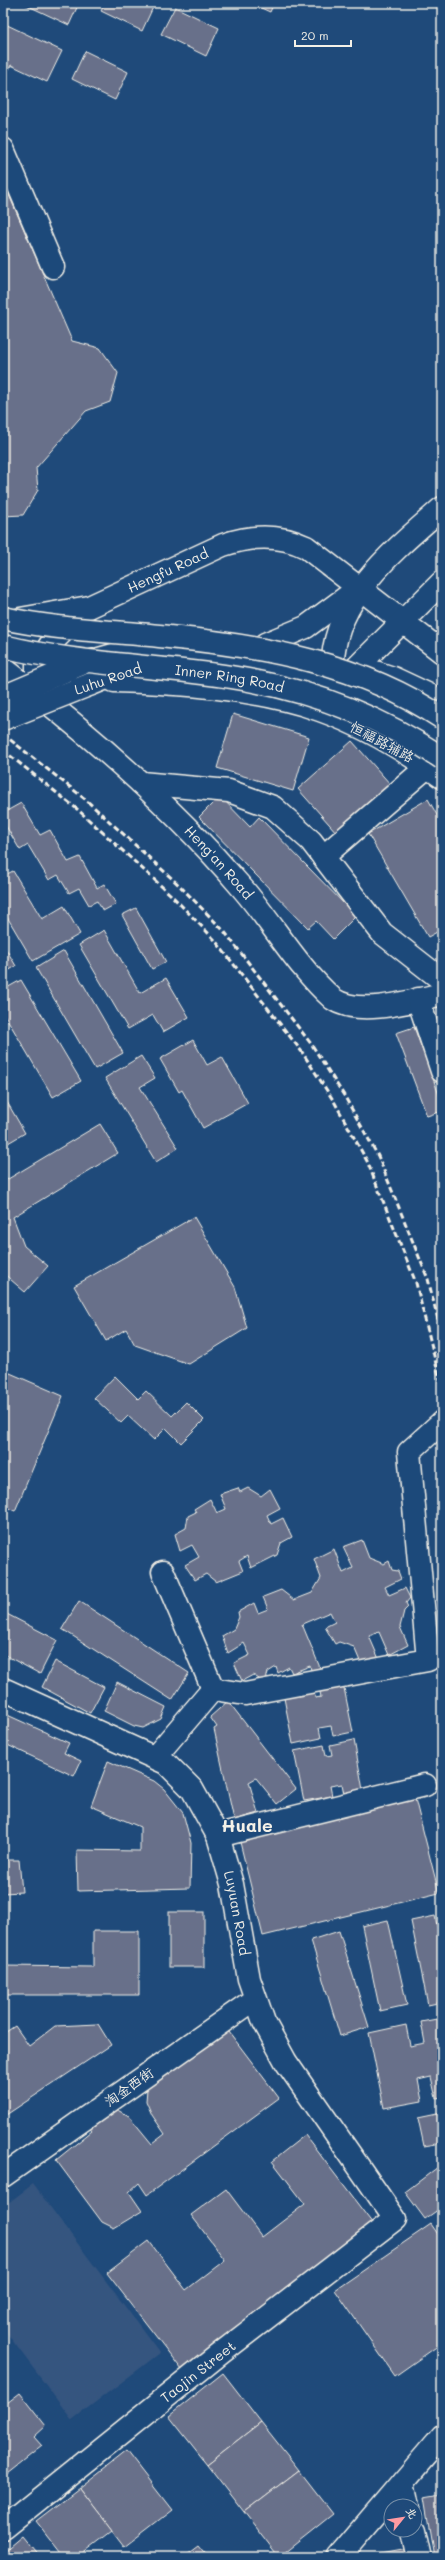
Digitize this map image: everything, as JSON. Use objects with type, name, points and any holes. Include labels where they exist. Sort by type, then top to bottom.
[{"type":"main road","points":[[3,149],[53,267]]},
{"type":"main road","points":[[265,644],[306,626],[360,587],[442,508]]},
{"type":"main road","name":"Hengfu Road","points":[[3,622],[89,607],[205,552],[239,540],[273,536],[290,539],[328,562],[442,652]]},
{"type":"main road","points":[[323,614],[332,598],[335,582],[328,562]]},
{"type":"main road","points":[[334,686],[360,667],[401,621],[442,582]]},
{"type":"main road","points":[[334,686],[333,658],[339,633],[360,587]]},
{"type":"main road","points":[[37,694],[37,664],[53,641],[89,607]]},
{"type":"main road","points":[[3,618],[108,632],[226,643],[282,653],[341,670],[380,685],[442,718]]},
{"type":"main road","name":"Luhu Road","points":[[3,697],[81,664],[144,646],[174,641],[209,638],[265,644]]},
{"type":"main road","points":[[265,644],[333,658],[393,678],[442,701]]},
{"type":"main road","name":"Inner Ring Road","points":[[3,646],[23,651],[104,663],[230,677],[294,690],[357,711],[404,734],[437,767]]},
{"type":"main road","name":"Luhu Road","points":[[3,719],[94,683],[150,665],[218,661],[265,668],[334,686]]},
{"type":"main road","name":"Heng'an Road","points":[[3,668],[37,694],[141,783],[243,888],[333,999],[352,1008],[418,999],[442,994]]},
{"type":"main road","name":"恒福路辅路","points":[[94,683],[200,686],[276,699],[320,710],[437,767]]},
{"type":"main road","points":[[334,686],[389,706],[442,736]]},
{"type":"main road","points":[[323,857],[437,767]]},
{"type":"main road","points":[[141,783],[229,791],[273,807],[311,841],[382,933],[442,980]]},
{"type":"main road","points":[[418,999],[442,1071]]},
{"type":"main road","points":[[213,1689],[245,1694],[428,1660],[409,1452],[442,1422]]},
{"type":"main road","points":[[163,1572],[213,1689]]},
{"type":"main road","name":"Luyuan Road","points":[[3,1688],[155,1757],[166,1763],[192,1789],[218,1836],[232,1884],[255,1999],[286,2062],[395,2219]]},
{"type":"main road","points":[[155,1757],[213,1689]]},
{"type":"main road","points":[[218,1836],[425,1785]]},
{"type":"main road","name":"淘金西街","points":[[3,2176],[255,1999]]},
{"type":"main road","name":"Taojin Street","points":[[3,2528],[221,2353],[395,2219]]},
{"type":"main road","points":[[339,2557],[442,2436]]},
{"type":"main road","points":[[403,2482],[406,2498]]},
{"type":"main road","points":[[415,2538],[419,2557]]},
{"type":"shaded area","points":[[33,2184],[160,2353],[72,2420],[3,2328],[3,2207]]},
{"type":"building","points":[[22,3],[79,3],[69,25]]},
{"type":"building","points":[[105,3],[155,3],[142,31],[101,11]]},
{"type":"building","points":[[250,3],[274,3],[270,12]]},
{"type":"building","points":[[175,7],[219,28],[206,56],[161,34]]},
{"type":"building","points":[[3,23],[62,51],[47,82],[11,65],[3,81]]},
{"type":"building","points":[[85,51],[128,72],[115,100],[72,79]]},
{"type":"building","points":[[3,181],[72,341],[100,348],[118,373],[110,402],[86,411],[36,468],[38,490],[23,515],[3,516]]},
{"type":"building","points":[[233,714],[309,737],[293,791],[217,768]]},
{"type":"building","points":[[352,741],[391,785],[337,833],[298,789]]},
{"type":"building","points":[[220,796],[250,827],[259,817],[356,916],[333,939],[316,921],[308,928],[199,817]]},
{"type":"building","points":[[428,799],[442,824],[442,940],[437,932],[428,937],[368,834]]},
{"type":"building","points":[[21,803],[40,835],[50,830],[68,862],[80,857],[97,888],[104,884],[116,904],[103,911],[97,901],[89,905],[79,888],[69,893],[58,875],[49,880],[28,845],[20,850],[3,821],[3,813]]},
{"type":"building","points":[[3,871],[5,875],[13,871],[42,919],[64,906],[80,934],[33,961],[3,910]]},
{"type":"building","points":[[136,908],[166,962],[152,969],[122,915]]},
{"type":"building","points":[[104,930],[140,993],[166,978],[189,1017],[163,1032],[153,1015],[128,1029],[79,945]]},
{"type":"building","points":[[3,944],[16,966],[3,974]]},
{"type":"building","points":[[64,951],[123,1053],[95,1069],[36,968]]},
{"type":"building","points":[[21,980],[81,1081],[53,1097],[3,1012],[3,990]]},
{"type":"building","points":[[414,1027],[442,1103],[442,1111],[427,1116],[396,1033]]},
{"type":"building","points":[[193,1040],[207,1065],[222,1057],[248,1103],[203,1128],[182,1090],[179,1092],[160,1059]]},
{"type":"building","points":[[141,1056],[155,1078],[140,1087],[178,1148],[156,1162],[105,1078]]},
{"type":"building","points":[[3,1095],[25,1133],[3,1146]]},
{"type":"building","points":[[100,1124],[118,1153],[13,1217],[24,1246],[48,1266],[25,1292],[3,1273],[3,1182]]},
{"type":"building","points":[[194,1217],[235,1287],[247,1328],[189,1364],[135,1345],[126,1329],[106,1341],[74,1286]]},
{"type":"building","points":[[3,1370],[63,1396],[15,1511],[3,1506]]},
{"type":"building","points":[[115,1376],[138,1399],[146,1391],[172,1416],[186,1402],[204,1420],[181,1443],[166,1428],[154,1440],[128,1416],[121,1423],[94,1398]]},
{"type":"building","points":[[238,1488],[240,1492],[248,1488],[261,1496],[270,1489],[280,1508],[267,1515],[271,1524],[283,1518],[292,1537],[281,1543],[277,1555],[251,1568],[247,1556],[239,1561],[243,1571],[216,1582],[206,1574],[195,1580],[185,1565],[199,1557],[192,1545],[180,1551],[175,1534],[186,1528],[188,1516],[196,1512],[194,1509],[210,1499],[217,1513],[226,1509],[220,1494]]},
{"type":"building","points":[[362,1540],[369,1558],[384,1564],[389,1561],[392,1570],[398,1571],[401,1579],[385,1587],[389,1595],[405,1588],[410,1598],[406,1603],[408,1607],[404,1611],[400,1627],[408,1645],[389,1655],[379,1632],[369,1636],[379,1659],[362,1666],[354,1647],[339,1642],[335,1644],[325,1627],[335,1622],[330,1612],[302,1624],[321,1670],[312,1674],[310,1666],[292,1673],[289,1667],[278,1673],[276,1667],[268,1672],[266,1680],[262,1681],[253,1675],[242,1681],[234,1663],[250,1655],[244,1643],[228,1653],[222,1636],[234,1629],[239,1617],[238,1612],[254,1603],[258,1613],[268,1609],[263,1597],[281,1590],[294,1600],[312,1593],[321,1578],[314,1559],[334,1549],[343,1573],[353,1568],[343,1547]]},
{"type":"building","points":[[79,1601],[189,1673],[172,1700],[62,1629]]},
{"type":"building","points":[[3,1612],[57,1640],[40,1674],[3,1654]]},
{"type":"building","points":[[55,1661],[104,1687],[90,1713],[42,1687]]},
{"type":"building","points":[[117,1682],[166,1707],[161,1719],[143,1728],[134,1726],[104,1711]]},
{"type":"building","points":[[343,1683],[353,1732],[333,1736],[331,1726],[319,1728],[321,1738],[293,1744],[283,1693],[314,1688],[315,1698],[321,1697],[319,1687]]},
{"type":"building","points":[[228,1701],[296,1789],[277,1804],[256,1778],[249,1782],[258,1813],[234,1820],[214,1729],[217,1727],[210,1717]]},
{"type":"building","points":[[3,1713],[69,1743],[64,1753],[81,1761],[74,1776],[3,1743]]},
{"type":"building","points":[[354,1740],[363,1790],[344,1794],[342,1784],[330,1786],[332,1796],[304,1801],[294,1751],[324,1745],[326,1756],[332,1755],[330,1745]]},
{"type":"building","points":[[108,1761],[154,1781],[164,1789],[183,1813],[191,1843],[190,1888],[78,1891],[77,1850],[140,1851],[140,1827],[91,1806]]},
{"type":"building","points":[[414,1795],[439,1893],[263,1936],[239,1838]]},
{"type":"building","points":[[3,1860],[19,1860],[22,1892],[3,1893]]},
{"type":"building","points":[[169,1912],[204,1912],[204,1967],[169,1967]]},
{"type":"building","points":[[435,1916],[442,1948],[442,2002],[428,2005],[411,1921]]},
{"type":"building","points":[[388,1920],[407,2005],[380,2011],[362,1926]]},
{"type":"building","points":[[93,1931],[139,1931],[139,1995],[3,1995],[3,1966],[93,1967]]},
{"type":"building","points":[[339,1931],[369,2027],[340,2036],[311,1940]]},
{"type":"building","points":[[442,2018],[442,2097],[436,2098],[431,2077],[418,2080],[422,2101],[384,2108],[369,2033],[406,2025],[410,2046],[425,2043],[421,2022]]},
{"type":"building","points":[[98,2024],[111,2045],[3,2117],[3,2034],[15,2026],[29,2046],[55,2026]]},
{"type":"building","points":[[226,2028],[279,2098],[147,2195],[139,2183],[129,2192],[142,2211],[114,2228],[102,2222],[56,2160],[92,2131],[87,2125],[115,2108],[129,2116],[152,2144],[165,2134],[152,2115],[146,2101],[147,2089],[156,2077]]},
{"type":"building","points":[[442,2113],[442,2143],[424,2146],[418,2118]]},
{"type":"building","points":[[305,2135],[373,2224],[182,2370],[107,2273],[149,2241],[186,2290],[225,2260],[191,2215],[226,2189],[262,2237],[305,2204],[272,2161]]},
{"type":"building","points":[[442,2164],[442,2207],[425,2219],[405,2192]]},
{"type":"building","points":[[431,2224],[442,2240],[442,2343],[395,2376],[335,2290]]},
{"type":"building","points":[[223,2373],[261,2422],[207,2464],[169,2416]]},
{"type":"building","points":[[20,2393],[46,2426],[34,2437],[42,2446],[8,2473],[3,2466],[3,2397],[7,2403]]},
{"type":"building","points":[[261,2422],[299,2470],[244,2512],[207,2464]]},
{"type":"building","points":[[126,2451],[172,2510],[124,2547],[79,2488]]},
{"type":"building","points":[[299,2470],[333,2514],[279,2557],[244,2512]]},
{"type":"building","points":[[79,2488],[112,2531],[78,2557],[64,2557],[36,2521]]},
{"type":"building","points":[[442,2494],[442,2557],[434,2557],[424,2497]]},
{"type":"building","points":[[22,2536],[39,2557],[3,2557],[3,2552]]},
{"type":"building","points":[[199,2545],[209,2557],[183,2557]]},
{"type":"building","points":[[409,2548],[410,2557],[382,2557],[382,2553]]},
{"type":"railway","points":[[3,734],[85,799],[179,885],[224,931],[312,1045],[345,1097],[378,1156],[428,1279],[442,1336]]},
{"type":"railway","points":[[3,750],[77,809],[170,894],[214,939],[302,1052],[335,1103],[367,1161],[416,1283],[442,1388]]},
{"type":"district","name":"Huale","points":[[247,1826]]}]
